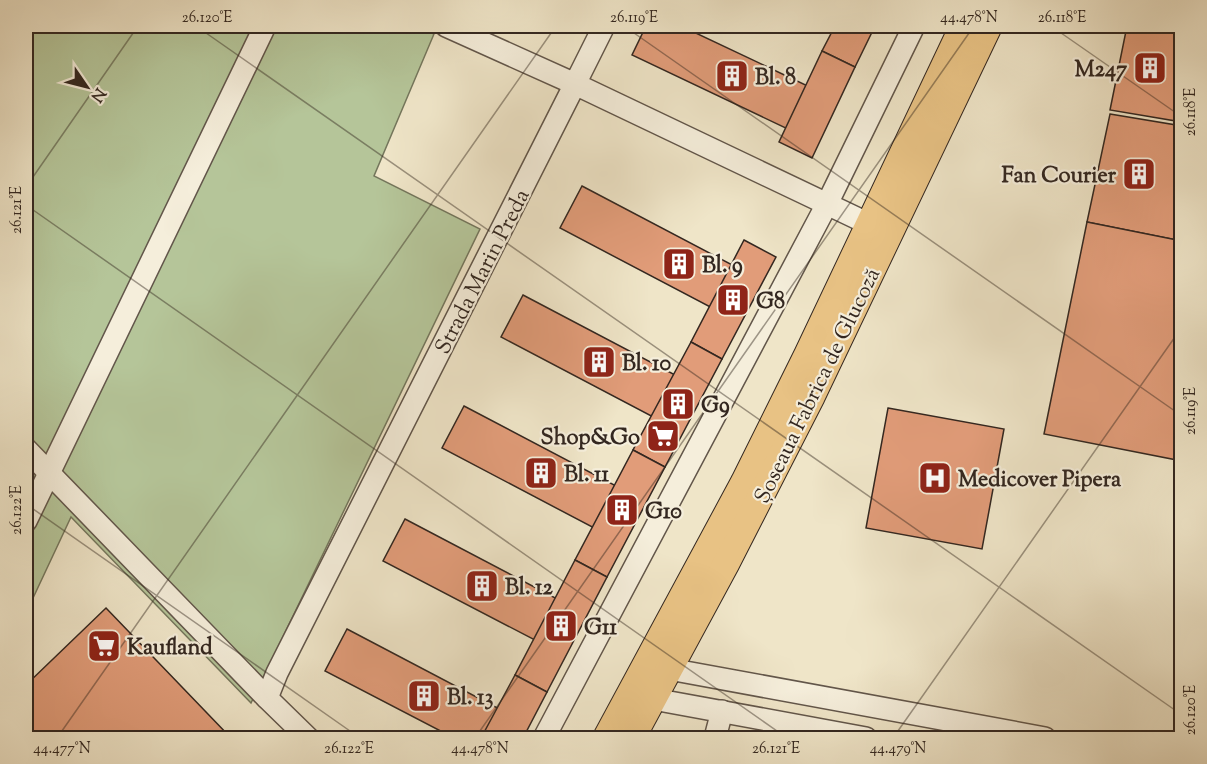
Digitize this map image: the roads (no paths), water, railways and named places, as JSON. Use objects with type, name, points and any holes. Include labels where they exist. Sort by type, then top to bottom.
[{"type":"main road","name":"Șoseaua Fabrica de Glucoză","points":[[606,738],[739,491],[963,26]]},
{"type":"main road","name":"Șoseaua Fabrica de Glucoză","points":[[632,738],[812,396],[989,26]]},
{"type":"street","points":[[26,521],[265,26]]},
{"type":"street","points":[[446,26],[576,84],[869,224]]},
{"type":"street","name":"Strada Marin Preda","points":[[267,698],[277,673],[604,26]]},
{"type":"street","points":[[544,738],[827,204],[914,26]]},
{"type":"street","points":[[26,449],[308,738]]},
{"type":"street","points":[[669,669],[1045,738]]},
{"type":"street","points":[[653,699],[866,738]]},
{"type":"street","points":[[716,738],[722,711]]},
{"type":"place","name":"M247","points":[[1150,68]]},
{"type":"place","name":"Bl. 8","points":[[732,76]]},
{"type":"place","name":"Fan Courier","points":[[1139,174]]},
{"type":"place","name":"Bl. 9","points":[[679,264]]},
{"type":"place","name":"G8","points":[[733,300]]},
{"type":"place","name":"Bl. 10","points":[[599,362]]},
{"type":"place","name":"G9","points":[[678,404]]},
{"type":"place","name":"Shop&Go","points":[[663,436]]},
{"type":"place","name":"Bl. 11","points":[[541,473]]},
{"type":"place","name":"Medicover Pipera","points":[[935,478]]},
{"type":"place","name":"G10","points":[[622,510]]},
{"type":"place","name":"Bl. 12","points":[[482,586]]},
{"type":"place","name":"G11","points":[[561,626]]},
{"type":"place","name":"Kaufland","points":[[104,646]]},
{"type":"place","name":"Bl. 13","points":[[424,696]]}]
